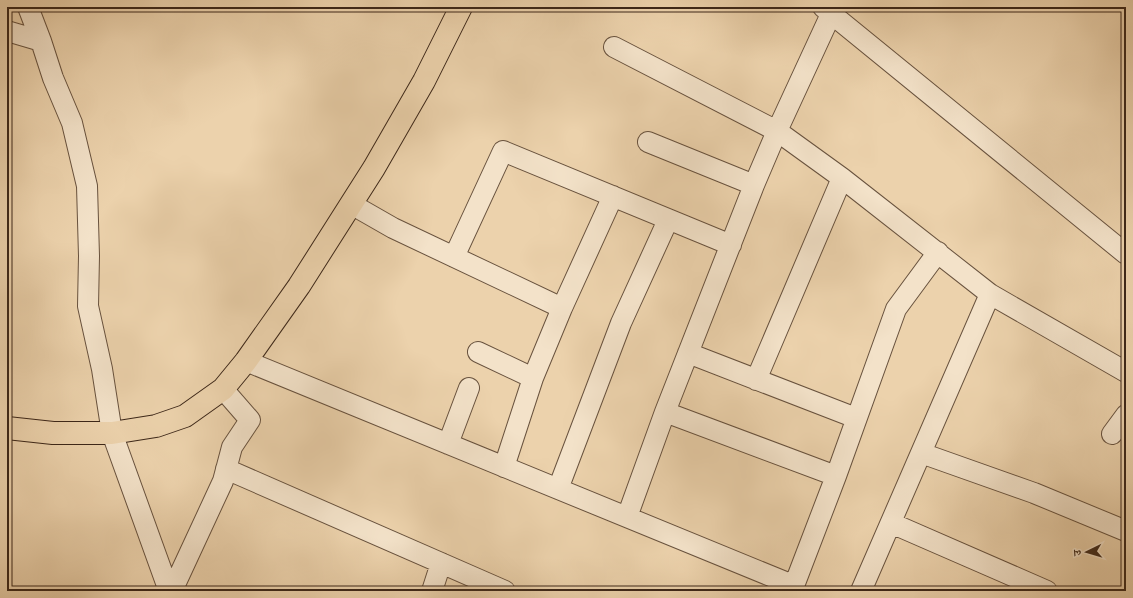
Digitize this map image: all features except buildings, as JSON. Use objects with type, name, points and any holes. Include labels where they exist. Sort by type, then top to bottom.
[{"type":"main road","points":[[7,428],[53,433],[112,433],[156,426],[185,416],[223,389],[246,361],[299,286],[374,168],[424,81],[461,7]]},
{"type":"street","points":[[28,7],[42,41],[53,78],[72,123],[87,186],[89,256],[88,306],[102,369],[112,433],[170,591]]},
{"type":"street","points":[[627,517],[665,412],[754,185],[827,10],[1126,254]]},
{"type":"street","points":[[7,31],[42,41]]},
{"type":"street","points":[[614,47],[777,131],[842,178],[990,294],[1126,372]]},
{"type":"street","points":[[648,142],[754,185]]},
{"type":"street","points":[[454,257],[503,151],[731,245]]},
{"type":"street","points":[[756,380],[842,178]]},
{"type":"street","points":[[504,467],[533,378],[562,308],[613,196]]},
{"type":"street","points":[[351,204],[393,228],[562,308]]},
{"type":"street","points":[[558,489],[622,323],[668,220]]},
{"type":"street","points":[[246,361],[627,517],[793,588],[836,476],[896,309],[938,252]]},
{"type":"street","points":[[861,591],[990,294]]},
{"type":"street","points":[[478,352],[533,378]]},
{"type":"street","points":[[688,353],[856,418]]},
{"type":"street","points":[[448,444],[469,388]]},
{"type":"street","points":[[170,591],[223,482],[232,447],[250,420],[223,389]]},
{"type":"street","points":[[665,412],[836,476]]},
{"type":"street","points":[[1112,434],[1126,414]]},
{"type":"street","points":[[921,453],[1034,493],[1126,530]]},
{"type":"street","points":[[226,469],[505,591]]},
{"type":"street","points":[[891,523],[1047,591]]},
{"type":"street","points":[[432,591],[442,563]]}]
